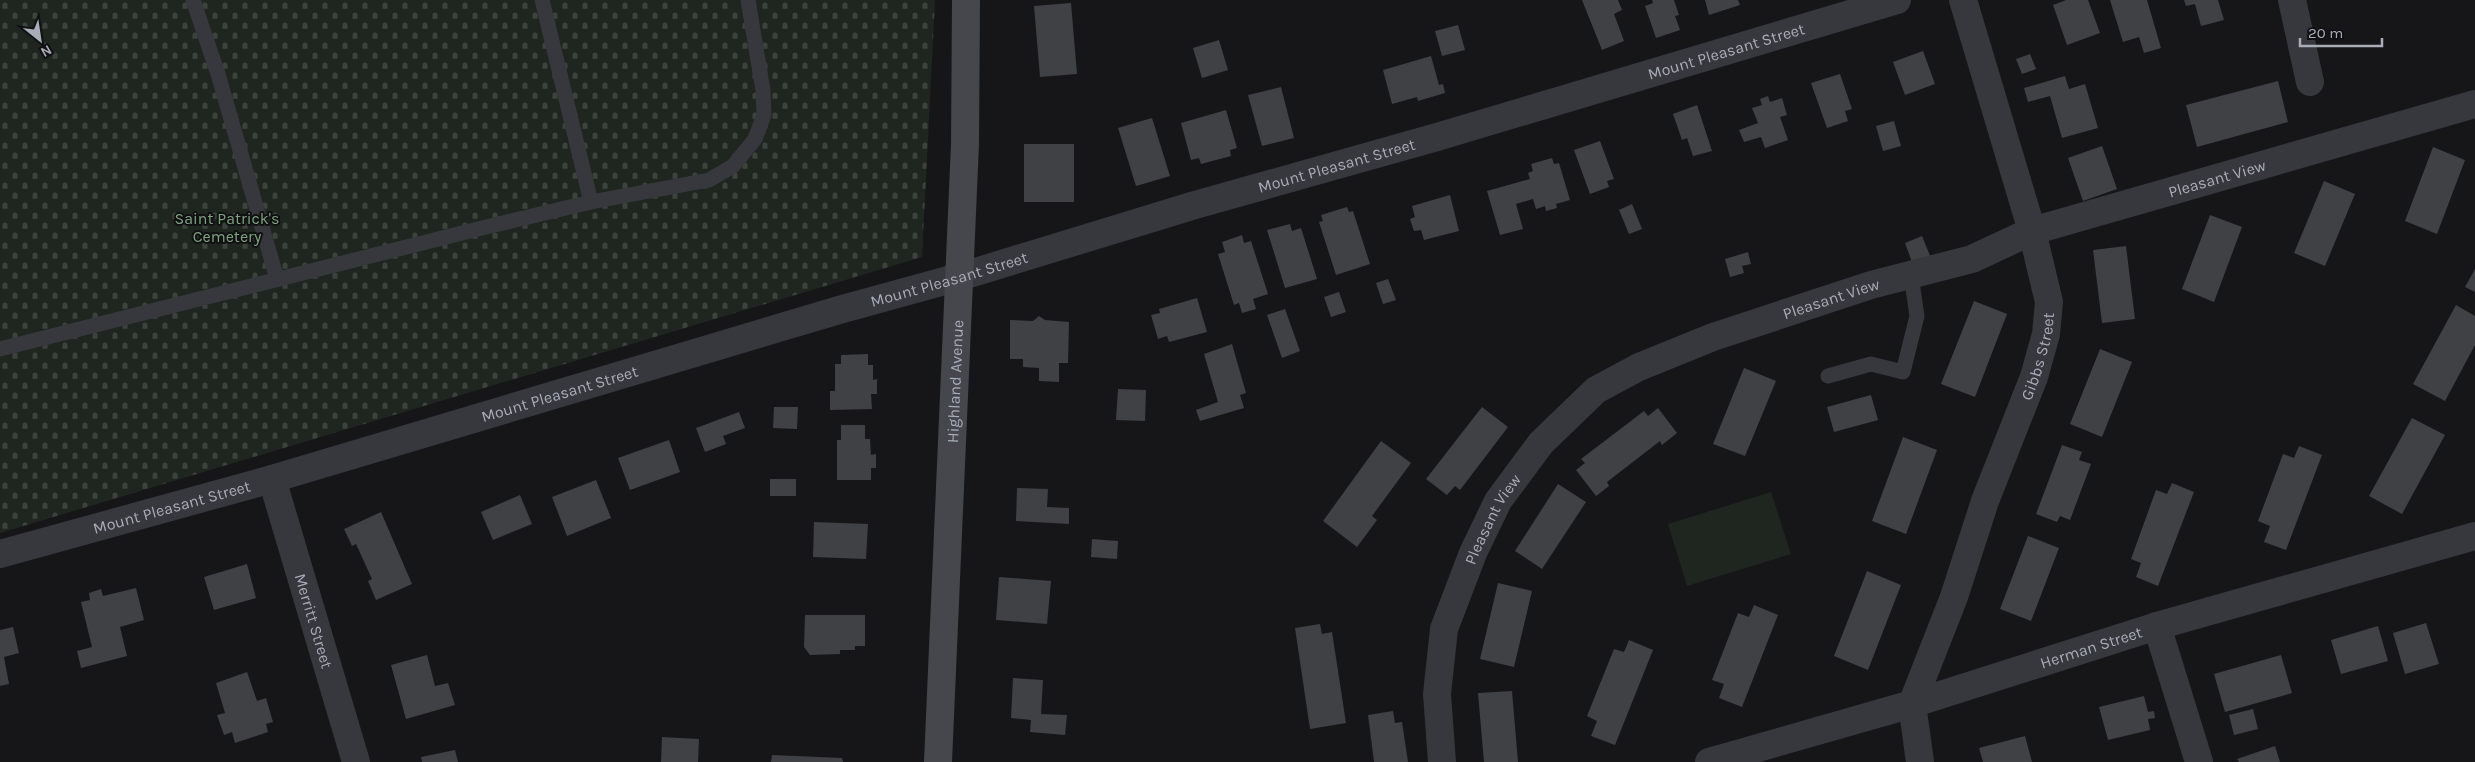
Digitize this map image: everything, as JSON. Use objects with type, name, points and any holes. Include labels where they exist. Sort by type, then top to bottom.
[{"type":"main road","name":"Highland Avenue","points":[[938,762],[965,144],[966,0]]},
{"type":"street","name":"Mount Pleasant Street","points":[[0,554],[272,479],[839,310],[959,277],[1195,205],[1437,137],[1897,0]]},
{"type":"street","name":"Gibbs Street","points":[[1912,704],[1954,597],[1985,501],[2034,377],[2046,334],[2048,302],[2032,231],[1963,0]]},
{"type":"street","points":[[2292,0],[2310,82]]},
{"type":"street","name":"Pleasant View","points":[[1442,762],[1437,694],[1444,629],[1473,553],[1498,501],[1541,443],[1596,390],[1638,367],[1712,337],[1871,286],[1972,259],[2032,231],[2475,104]]},
{"type":"street","name":"Merritt Street","points":[[272,479],[356,762]]},
{"type":"street","name":"Herman Street","points":[[1709,762],[1912,704],[2157,626],[2475,536]]},
{"type":"street","points":[[2157,626],[2199,762]]},
{"type":"street","points":[[1912,704],[1920,762]]},
{"type":"lane","points":[[193,0],[218,74],[277,279]]},
{"type":"lane","points":[[542,0],[591,202]]},
{"type":"lane","points":[[0,349],[591,202],[708,180],[733,166],[755,139],[764,115],[763,90],[748,0]]},
{"type":"lane","points":[[1828,376],[1871,364],[1903,372],[1917,316],[1911,275]]},
{"type":"green space","name":"Saint Patrick's Cemetery","points":[[0,0],[935,0],[922,257],[0,533]]},
{"type":"green space","points":[[1771,492],[1791,554],[1687,586],[1668,524]]},
{"type":"building","points":[[1582,0],[1618,0],[1622,10],[1614,14],[1624,41],[1602,50]]},
{"type":"building","points":[[1652,0],[1674,0],[1679,15],[1675,16],[1680,30],[1656,38],[1645,6],[1653,3]]},
{"type":"building","points":[[1705,0],[1738,0],[1740,5],[1709,15]]},
{"type":"building","points":[[2066,0],[2088,0],[2100,33],[2067,45],[2053,5]]},
{"type":"building","points":[[2110,0],[2147,0],[2161,48],[2144,53],[2139,37],[2123,42]]},
{"type":"building","points":[[2184,0],[2218,0],[2224,20],[2201,26],[2195,4],[2186,6]]},
{"type":"building","points":[[1071,3],[1077,74],[1040,77],[1034,6]]},
{"type":"building","points":[[1458,25],[1465,50],[1442,56],[1435,31]]},
{"type":"building","points":[[1219,40],[1228,70],[1202,78],[1193,48]]},
{"type":"building","points":[[1923,51],[1935,84],[1905,95],[1893,62]]},
{"type":"building","points":[[2030,54],[2036,69],[2022,74],[2016,59]]},
{"type":"building","points":[[1431,56],[1439,85],[1443,84],[1445,93],[1418,101],[1417,97],[1392,104],[1383,70]]},
{"type":"building","points":[[1840,74],[1852,109],[1845,111],[1848,121],[1827,128],[1811,83]]},
{"type":"building","points":[[2065,76],[2069,89],[2085,84],[2098,128],[2062,138],[2050,96],[2028,102],[2024,88]]},
{"type":"building","points":[[2278,81],[2288,122],[2197,147],[2186,105]]},
{"type":"building","points":[[1281,87],[1294,138],[1262,146],[1248,95]]},
{"type":"building","points":[[1768,96],[1770,102],[1782,98],[1787,115],[1780,117],[1788,140],[1765,148],[1761,137],[1744,142],[1739,130],[1758,123],[1752,108],[1762,105],[1760,99]]},
{"type":"building","points":[[1697,105],[1712,151],[1693,156],[1687,138],[1682,140],[1673,114]]},
{"type":"building","points":[[1226,110],[1237,148],[1230,150],[1231,156],[1201,164],[1199,158],[1191,160],[1181,123]]},
{"type":"building","points":[[1152,118],[1170,176],[1136,186],[1118,128]]},
{"type":"building","points":[[1894,121],[1901,146],[1883,151],[1876,126]]},
{"type":"building","points":[[1600,141],[1614,179],[1607,181],[1609,187],[1590,194],[1574,150]]},
{"type":"building","points":[[1024,144],[1074,144],[1074,202],[1024,202]]},
{"type":"building","points":[[2102,146],[2117,189],[2083,201],[2068,158]]},
{"type":"building","points":[[2433,147],[2465,160],[2437,234],[2405,221]]},
{"type":"building","points":[[1552,158],[1554,164],[1559,163],[1570,200],[1556,204],[1557,208],[1546,211],[1545,206],[1536,209],[1533,199],[1516,204],[1523,229],[1500,235],[1487,191],[1530,179],[1528,173],[1533,171],[1531,164]]},
{"type":"building","points":[[2324,181],[2355,194],[2325,266],[2294,253]]},
{"type":"building","points":[[1450,195],[1459,231],[1424,240],[1421,230],[1414,231],[1410,219],[1415,217],[1412,206]]},
{"type":"building","points":[[1632,204],[1642,229],[1629,234],[1619,210]]},
{"type":"building","points":[[1347,207],[1349,212],[1353,211],[1370,264],[1336,275],[1319,222],[1323,221],[1321,215]]},
{"type":"building","points":[[2210,215],[2242,227],[2214,302],[2182,289]]},
{"type":"building","points":[[1290,224],[1292,231],[1301,228],[1317,279],[1285,288],[1267,230]]},
{"type":"building","points":[[1242,235],[1244,243],[1251,241],[1268,294],[1253,299],[1256,309],[1242,313],[1239,303],[1234,305],[1218,254],[1225,252],[1222,242]]},
{"type":"building","points":[[1922,236],[1931,258],[1913,265],[1905,243]]},
{"type":"building","points":[[2126,246],[2135,319],[2102,323],[2093,250]]},
{"type":"building","points":[[1748,252],[1751,264],[1742,266],[1744,273],[1730,277],[1725,259]]},
{"type":"building","points":[[2475,269],[2475,292],[2465,287]]},
{"type":"building","points":[[1388,279],[1396,300],[1383,304],[1376,283]]},
{"type":"building","points":[[1339,292],[1346,312],[1331,317],[1324,297]]},
{"type":"building","points":[[1197,298],[1207,332],[1169,342],[1167,336],[1158,339],[1151,315],[1160,313],[1159,309]]},
{"type":"building","points":[[1974,301],[2007,314],[1975,397],[1941,384]]},
{"type":"building","points":[[2456,305],[2475,316],[2475,345],[2445,401],[2413,384]]},
{"type":"building","points":[[1285,309],[1300,351],[1282,358],[1267,315]]},
{"type":"building","points":[[1039,316],[1045,320],[1069,322],[1068,363],[1059,363],[1059,382],[1039,381],[1039,368],[1023,367],[1023,359],[1010,359],[1010,320],[1033,321]]},
{"type":"building","points":[[1232,344],[1246,393],[1240,395],[1244,408],[1200,421],[1196,410],[1218,402],[1204,354]]},
{"type":"building","points":[[2100,349],[2132,362],[2102,437],[2070,424]]},
{"type":"building","points":[[868,354],[868,365],[873,365],[873,380],[877,379],[877,394],[871,394],[872,409],[830,410],[830,391],[835,391],[835,364],[841,364],[841,355]]},
{"type":"building","points":[[1744,368],[1776,381],[1745,456],[1713,444]]},
{"type":"building","points":[[1118,389],[1146,390],[1145,421],[1116,420]]},
{"type":"building","points":[[1871,395],[1878,420],[1834,432],[1827,407]]},
{"type":"building","points":[[774,407],[798,407],[797,429],[773,428]]},
{"type":"building","points":[[1482,407],[1508,427],[1460,490],[1455,486],[1447,495],[1426,479]]},
{"type":"building","points":[[1658,408],[1677,433],[1662,445],[1660,441],[1607,482],[1609,486],[1596,496],[1576,470],[1585,463],[1581,459],[1644,411],[1648,416]]},
{"type":"building","points":[[739,412],[745,428],[723,436],[726,444],[705,452],[696,428]]},
{"type":"building","points":[[2412,418],[2445,435],[2402,514],[2369,496]]},
{"type":"building","points":[[841,425],[865,425],[865,439],[870,439],[871,455],[876,454],[876,468],[871,468],[871,480],[837,480],[837,440],[841,440]]},
{"type":"building","points":[[1903,437],[1937,450],[1906,534],[1872,521]]},
{"type":"building","points":[[669,440],[680,472],[630,490],[618,458]]},
{"type":"building","points":[[1381,441],[1411,463],[1372,516],[1377,520],[1357,547],[1323,521]]},
{"type":"building","points":[[2062,445],[2082,452],[2079,460],[2091,464],[2070,520],[2060,516],[2057,522],[2036,514]]},
{"type":"building","points":[[2299,446],[2322,455],[2286,550],[2264,542],[2270,526],[2258,521],[2283,454],[2294,458]]},
{"type":"building","points":[[770,479],[796,479],[796,496],[770,496]]},
{"type":"building","points":[[596,480],[611,518],[567,536],[552,497]]},
{"type":"building","points":[[2172,483],[2194,492],[2158,586],[2136,577],[2141,563],[2131,559],[2156,490],[2167,494]]},
{"type":"building","points":[[1558,484],[1586,502],[1542,569],[1515,551]]},
{"type":"building","points":[[1017,488],[1048,489],[1047,507],[1069,508],[1069,524],[1016,521]]},
{"type":"building","points":[[520,495],[532,524],[493,540],[481,512]]},
{"type":"building","points":[[381,512],[412,584],[376,600],[368,581],[372,579],[356,544],[352,546],[344,529]]},
{"type":"building","points":[[814,522],[868,524],[866,559],[813,557]]},
{"type":"building","points":[[2028,536],[2059,548],[2031,621],[2000,609]]},
{"type":"building","points":[[1092,539],[1118,541],[1117,559],[1091,557]]},
{"type":"building","points":[[247,564],[256,598],[214,610],[204,577]]},
{"type":"building","points":[[1867,571],[1901,585],[1868,670],[1834,656]]},
{"type":"building","points":[[999,577],[1051,581],[1047,624],[996,620]]},
{"type":"building","points":[[1498,583],[1532,591],[1514,667],[1480,659]]},
{"type":"building","points":[[136,588],[144,620],[120,627],[127,656],[81,668],[77,651],[92,647],[81,602],[90,600],[89,593],[101,589],[103,596]]},
{"type":"building","points":[[1754,605],[1778,615],[1742,707],[1719,698],[1724,684],[1712,680],[1738,613],[1749,617]]},
{"type":"building","points":[[805,615],[865,615],[865,646],[855,646],[855,650],[840,650],[840,654],[810,655],[804,647]]},
{"type":"building","points":[[2426,623],[2439,664],[2405,674],[2393,633]]},
{"type":"building","points":[[1320,624],[1322,634],[1332,632],[1346,723],[1310,729],[1295,628]]},
{"type":"building","points":[[2378,626],[2388,661],[2341,674],[2331,640]]},
{"type":"building","points":[[13,627],[19,653],[4,657],[9,684],[0,686],[0,630]]},
{"type":"building","points":[[1629,640],[1653,650],[1615,745],[1591,736],[1597,721],[1587,716],[1614,649],[1624,652]]},
{"type":"building","points":[[427,655],[435,686],[448,683],[455,705],[406,719],[391,665]]},
{"type":"building","points":[[2281,655],[2292,693],[2225,712],[2214,674]]},
{"type":"building","points":[[247,672],[257,701],[266,698],[273,722],[266,724],[268,732],[235,743],[232,732],[224,735],[217,715],[225,713],[216,683]]},
{"type":"building","points":[[1013,678],[1043,680],[1041,714],[1067,715],[1065,735],[1030,732],[1031,720],[1011,718]]},
{"type":"building","points":[[1512,691],[1518,762],[1484,762],[1478,693]]},
{"type":"building","points":[[2144,696],[2148,712],[2154,711],[2155,718],[2148,719],[2150,730],[2108,740],[2099,707]]},
{"type":"building","points":[[2253,709],[2258,729],[2234,735],[2229,715]]},
{"type":"building","points":[[1393,711],[1395,723],[1402,722],[1408,762],[1374,762],[1368,715]]},
{"type":"building","points":[[2025,736],[2032,762],[1983,762],[1979,748]]},
{"type":"building","points":[[662,737],[699,739],[698,762],[661,762]]},
{"type":"building","points":[[2275,746],[2280,762],[2239,762],[2237,759]]},
{"type":"building","points":[[455,750],[458,762],[422,762],[421,757]]},
{"type":"building","points":[[772,755],[842,758],[843,762],[771,762]]}]
